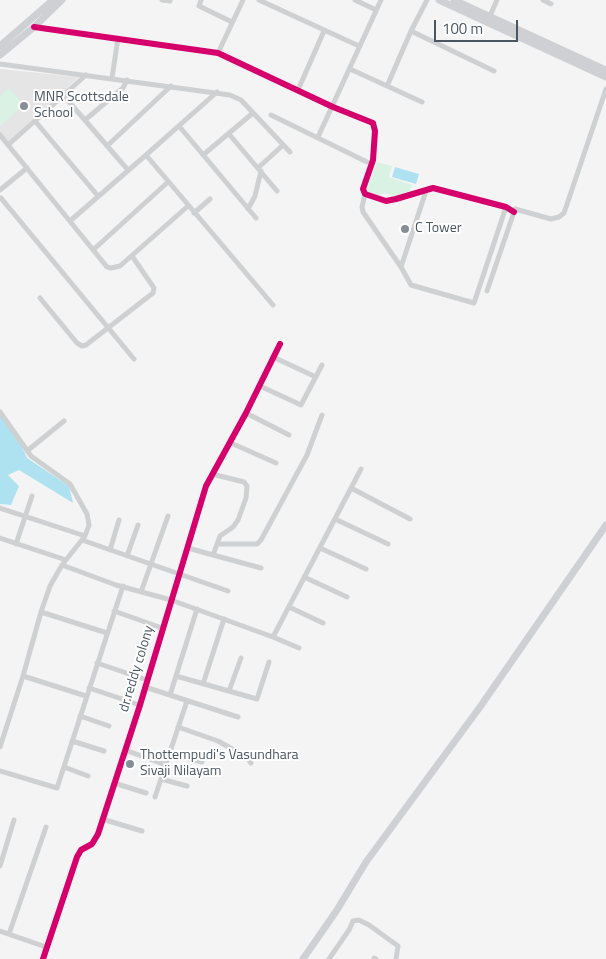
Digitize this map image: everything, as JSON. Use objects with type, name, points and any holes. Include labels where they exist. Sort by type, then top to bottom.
[{"type":"street","points":[[0,46],[53,0]]},
{"type":"street","points":[[0,55],[62,0]]},
{"type":"street","points":[[162,0],[170,1]]},
{"type":"street","points":[[201,0],[198,6],[232,22]]},
{"type":"street","points":[[218,53],[243,0]]},
{"type":"street","points":[[259,0],[359,46]]},
{"type":"street","points":[[355,0],[376,10]]},
{"type":"street","points":[[318,137],[350,70],[380,0]]},
{"type":"street","points":[[387,86],[411,31],[428,0]]},
{"type":"street","points":[[439,0],[606,70]]},
{"type":"street","points":[[454,0],[488,19]]},
{"type":"street","points":[[488,19],[497,0]]},
{"type":"street","points":[[542,0],[551,4]]},
{"type":"street","points":[[34,26],[218,53],[333,107],[373,123],[375,131],[373,160],[363,189],[365,194],[362,207],[363,212],[401,267],[411,285],[474,303],[506,207]]},
{"type":"street","points":[[298,90],[324,31]]},
{"type":"street","points":[[411,31],[494,71]]},
{"type":"street","points":[[525,36],[606,77]]},
{"type":"street","points":[[112,78],[118,38]]},
{"type":"street","points":[[0,64],[230,95],[241,100],[290,152]]},
{"type":"street","points":[[350,70],[422,102]]},
{"type":"street","points":[[8,146],[86,75]]},
{"type":"street","points":[[85,120],[122,88],[127,80]]},
{"type":"street","points":[[107,146],[171,86]]},
{"type":"street","points":[[487,291],[515,209],[551,219],[560,217],[564,213],[606,89]]},
{"type":"street","points":[[70,220],[217,92]]},
{"type":"street","points":[[64,96],[128,170]]},
{"type":"street","points":[[203,155],[253,113]]},
{"type":"street","points":[[271,115],[368,162]]},
{"type":"street","points":[[35,121],[98,196]]},
{"type":"street","points":[[179,126],[256,218]]},
{"type":"street","points":[[230,134],[278,191]]},
{"type":"street","points":[[0,136],[104,264],[111,268],[120,266],[188,206]]},
{"type":"street","points":[[248,209],[255,196],[260,170],[283,145]]},
{"type":"street","points":[[146,155],[274,305]]},
{"type":"street","points":[[0,190],[27,168]]},
{"type":"street","points":[[93,250],[168,182]]},
{"type":"street","points":[[365,194],[386,201],[433,188],[506,207],[514,212]]},
{"type":"street","points":[[401,267],[426,191]]},
{"type":"street","points":[[0,198],[134,360]]},
{"type":"street","points":[[194,212],[210,200]]},
{"type":"street","points":[[40,298],[77,343],[82,346],[86,345],[153,293],[154,288],[132,256]]},
{"type":"street","name":"dr.reddy colony","points":[[43,959],[77,857],[81,850],[92,844],[102,819],[140,705],[170,600],[180,574],[202,499],[212,474],[231,443],[280,344]]},
{"type":"street","points":[[273,357],[316,377]]},
{"type":"street","points":[[260,386],[301,405],[322,365]]},
{"type":"street","points":[[0,412],[27,451],[36,460],[65,480],[73,489],[89,524],[84,538],[64,563],[50,586],[40,612],[23,676],[0,747]]},
{"type":"street","points":[[246,414],[289,434]]},
{"type":"street","points":[[217,544],[257,544],[261,540],[307,454],[322,415]]},
{"type":"street","points":[[27,451],[64,421]]},
{"type":"street","points":[[231,443],[276,463]]},
{"type":"street","points":[[273,637],[361,469]]},
{"type":"street","points":[[212,474],[244,482],[247,486],[246,498],[238,520],[233,527],[223,533],[213,555]]},
{"type":"street","points":[[351,488],[410,519]]},
{"type":"street","points":[[16,544],[32,496]]},
{"type":"street","points":[[0,508],[84,538],[110,550],[228,591]]},
{"type":"street","points":[[141,592],[168,516]]},
{"type":"street","points":[[335,519],[388,544]]},
{"type":"street","points":[[110,550],[119,520]]},
{"type":"street","points":[[127,556],[138,525]]},
{"type":"street","points":[[303,959],[366,862],[480,707],[606,525]]},
{"type":"street","points":[[0,538],[123,586],[224,619],[299,648]]},
{"type":"street","points":[[188,548],[261,568]]},
{"type":"street","points":[[320,548],[366,569]]},
{"type":"street","points":[[304,577],[347,597]]},
{"type":"street","points":[[0,771],[57,788],[123,586]]},
{"type":"street","points":[[288,607],[323,623]]},
{"type":"street","points":[[170,695],[197,610]]},
{"type":"street","points":[[114,611],[162,628]]},
{"type":"street","points":[[40,612],[107,633]]},
{"type":"street","points":[[203,684],[224,619]]},
{"type":"street","points":[[229,691],[240,658]]},
{"type":"street","points":[[176,676],[257,699],[269,662]]},
{"type":"street","points":[[97,663],[147,680]]},
{"type":"street","points":[[23,676],[86,696]]},
{"type":"street","points":[[145,687],[238,718]]},
{"type":"street","points":[[89,688],[140,705]]},
{"type":"street","points":[[154,797],[187,701]]},
{"type":"street","points":[[80,716],[109,726]]},
{"type":"street","points":[[0,721],[7,723]]},
{"type":"street","points":[[178,727],[218,741],[247,757],[251,763]]},
{"type":"street","points":[[72,741],[104,751]]},
{"type":"street","points":[[125,750],[166,765]]},
{"type":"street","points":[[170,754],[202,762]]},
{"type":"street","points":[[64,768],[88,776]]},
{"type":"street","points":[[161,779],[187,786]]},
{"type":"street","points":[[114,783],[146,793]]},
{"type":"street","points":[[102,819],[142,831]]},
{"type":"street","points":[[0,866],[14,820]]},
{"type":"street","points":[[9,934],[33,859],[46,827]]},
{"type":"street","points":[[329,959],[353,921],[359,920],[398,946],[396,959]]},
{"type":"street","points":[[0,931],[46,948]]},
{"type":"shaded area","name":"MNR Scottsdale School","points":[[0,69],[79,77],[8,143],[0,134]]},
{"type":"green space","points":[[9,88],[24,105],[0,126],[0,96]]},
{"type":"green space","points":[[377,162],[392,166],[389,177],[412,185],[410,191],[395,196],[385,193],[378,195],[368,192],[367,189]]},
{"type":"water","points":[[395,167],[419,174],[416,184],[392,177]]},
{"type":"water","points":[[0,416],[16,434],[27,458],[69,486],[73,503],[19,470],[8,475],[19,486],[11,505],[0,504]]},
{"type":"cycle path","points":[[34,27],[218,53],[333,107],[373,123],[375,131],[373,160],[363,189],[365,194],[386,201],[433,188],[506,207],[514,212]]},
{"type":"cycle path","points":[[43,959],[77,857],[81,850],[92,844],[98,834],[140,705],[206,486],[246,413],[280,344]]},
{"type":"place","name":"MNR Scottsdale School","points":[[24,106]]},
{"type":"place","name":"C Tower","points":[[405,229]]},
{"type":"place","name":"Thottempudi's Vasundhara Sivaji Nilayam","points":[[130,764]]}]
